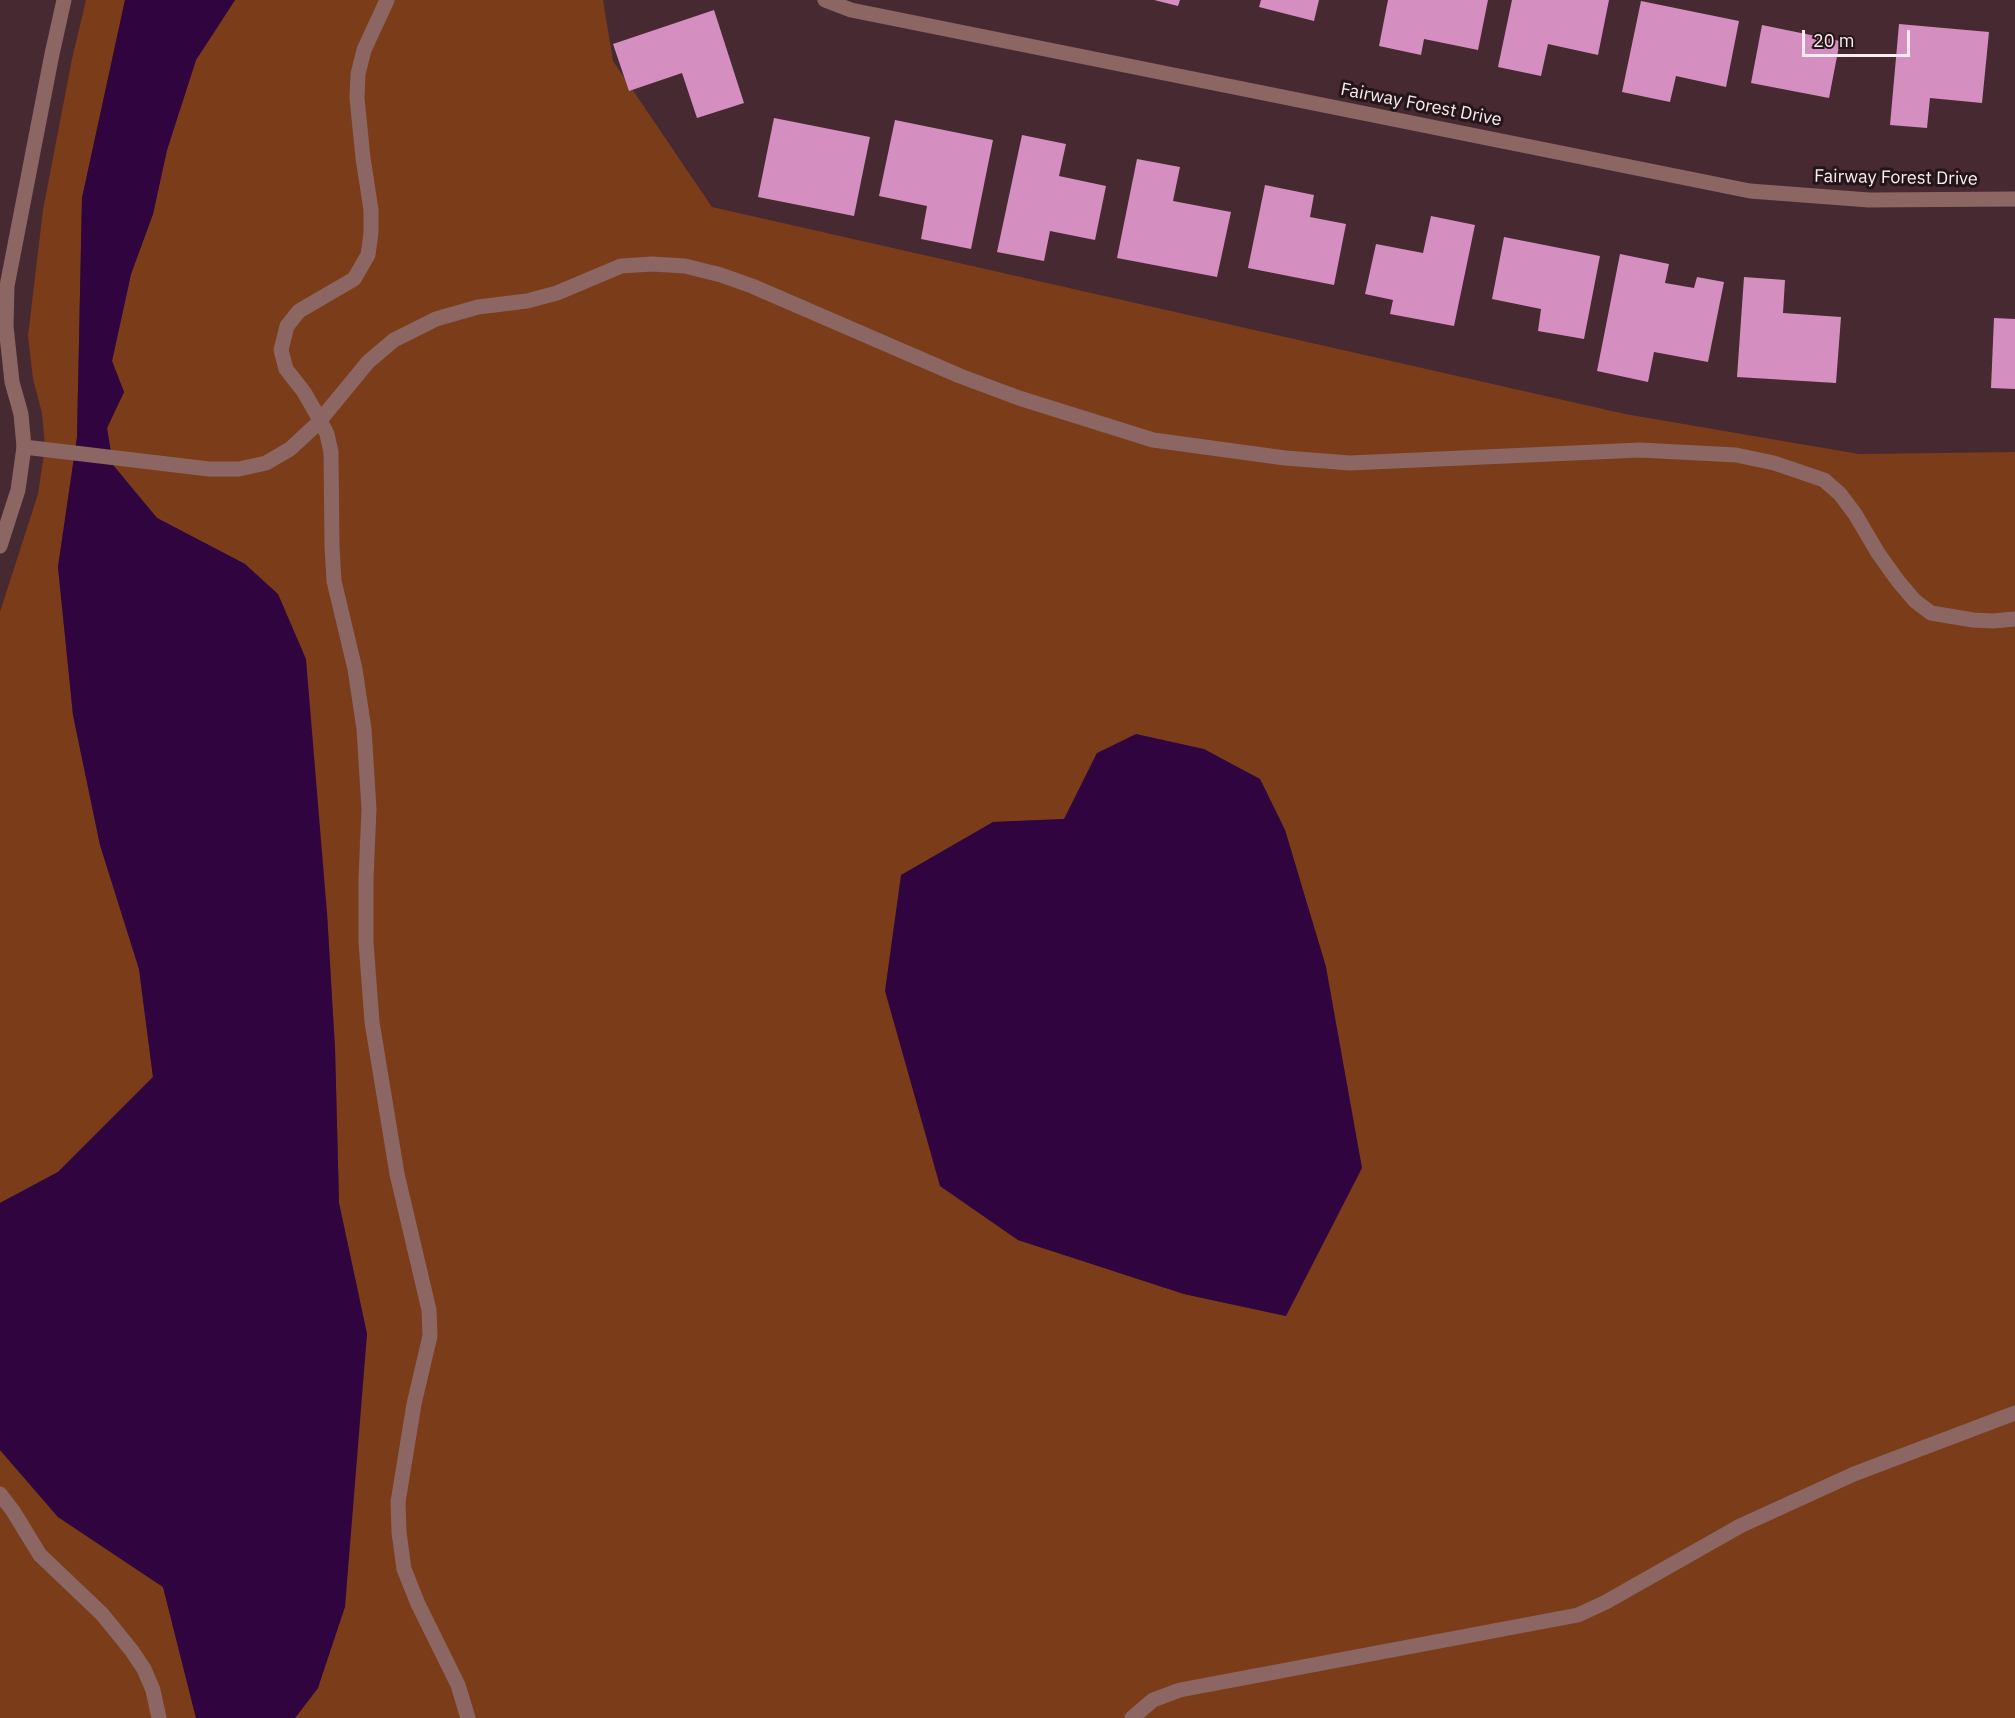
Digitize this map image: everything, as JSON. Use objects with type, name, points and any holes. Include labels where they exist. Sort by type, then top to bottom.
[{"type":"street","points":[[0,546],[18,490],[24,447],[21,414],[12,382],[6,327],[8,286],[64,0]]},
{"type":"street","points":[[387,0],[364,50],[358,74],[357,98],[371,210],[368,255],[354,279],[299,311],[287,326],[281,350],[286,369],[304,392],[327,434],[331,452],[334,581],[355,669],[364,729],[369,809],[366,942],[372,1022],[398,1174],[429,1310],[430,1336],[414,1404],[398,1502],[404,1569],[418,1604],[458,1685],[468,1718]]},
{"type":"street","name":"Fairway Forest Drive","points":[[825,0],[851,10],[1750,191],[1869,200],[2015,199]]},
{"type":"street","points":[[24,447],[209,469],[239,469],[266,463],[290,449],[320,420],[368,362],[394,340],[436,320],[478,307],[527,301],[557,293],[621,266],[652,264],[685,266],[752,286],[960,376],[1019,398],[1153,440],[1285,458],[1350,463],[1640,450],[1736,455],[1774,463],[1824,480],[1840,494],[1898,581],[1915,601],[1932,613],[1973,620],[2015,619]]},
{"type":"street","points":[[1132,1718],[1153,1700],[1180,1690],[1578,1615],[1606,1602],[1720,1537],[1854,1474],[2015,1413]]},
{"type":"street","points":[[0,1494],[40,1555],[102,1614],[132,1651],[144,1669],[153,1690],[159,1718]]},
{"type":"shaded area","points":[[86,0],[125,0],[82,198],[77,437],[58,567],[73,715],[100,845],[139,969],[153,1077],[58,1172],[0,1203],[0,612],[38,494],[45,447],[42,413],[33,379],[28,336],[43,210],[72,59]]},
{"type":"shaded area","points":[[125,0],[235,0],[196,60],[167,150],[153,214],[131,274],[112,361],[124,392],[107,428],[113,465],[157,518],[245,564],[278,594],[306,659],[327,913],[335,1049],[339,1203],[367,1334],[345,1607],[318,1688],[295,1718],[196,1718],[163,1587],[58,1517],[0,1450],[0,1203],[58,1172],[153,1077],[139,969],[100,845],[73,715],[58,567],[77,437],[82,198]]},
{"type":"shaded area","points":[[235,0],[603,0],[613,61],[712,207],[1625,414],[1859,454],[2015,452],[2015,1718],[295,1718],[318,1688],[367,1334],[339,1203],[335,1049],[327,913],[245,564],[157,518],[113,465],[107,428],[124,392],[112,361],[131,274],[153,214],[167,150],[196,60]],"holes":[[[1097,753],[1260,779],[1285,830],[1326,967],[1286,1316],[1184,1294],[1018,1240],[940,1186],[993,822],[1065,819]]]},
{"type":"shaded area","points":[[1136,734],[1204,749],[1260,779],[1285,830],[1326,967],[1362,1168],[1286,1316],[1184,1294],[1018,1240],[940,1186],[885,991],[901,875],[993,822],[1064,819],[1097,753]]},
{"type":"shaded area","points":[[0,1450],[58,1517],[163,1587],[196,1718],[0,1718]]},
{"type":"building","points":[[1154,0],[1180,0],[1178,6]]},
{"type":"building","points":[[1261,0],[1319,0],[1314,21],[1259,7]]},
{"type":"building","points":[[1388,0],[1488,0],[1478,50],[1424,39],[1421,55],[1379,46]]},
{"type":"building","points":[[1512,0],[1609,0],[1598,55],[1548,44],[1541,76],[1498,67]]},
{"type":"building","points":[[1641,1],[1739,21],[1726,87],[1676,76],[1670,102],[1622,92]]},
{"type":"building","points":[[714,10],[744,103],[697,118],[682,73],[629,91],[613,44]]},
{"type":"building","points":[[1899,24],[1989,32],[1982,103],[1930,98],[1927,128],[1890,125]]},
{"type":"building","points":[[1762,25],[1840,41],[1829,98],[1751,83]]},
{"type":"building","points":[[774,118],[870,137],[854,216],[758,197]]},
{"type":"building","points":[[895,120],[993,140],[971,249],[921,239],[927,206],[879,196]]},
{"type":"building","points":[[1022,135],[1066,144],[1059,176],[1106,186],[1095,240],[1050,231],[1044,261],[997,252]]},
{"type":"building","points":[[1137,159],[1180,167],[1173,201],[1231,212],[1217,277],[1117,258]]},
{"type":"building","points":[[1265,185],[1314,195],[1310,217],[1346,224],[1334,285],[1248,268]]},
{"type":"building","points":[[1431,216],[1475,225],[1454,326],[1390,314],[1393,300],[1365,294],[1376,244],[1423,253]]},
{"type":"building","points":[[1504,237],[1600,256],[1584,339],[1538,331],[1541,309],[1492,299]]},
{"type":"building","points":[[1620,254],[1669,264],[1665,283],[1694,288],[1697,277],[1724,282],[1708,362],[1654,352],[1648,382],[1597,371]]},
{"type":"building","points":[[1744,277],[1785,280],[1783,313],[1841,317],[1836,383],[1737,377]]},
{"type":"building","points":[[1994,318],[2015,319],[2015,389],[1991,388]]}]
